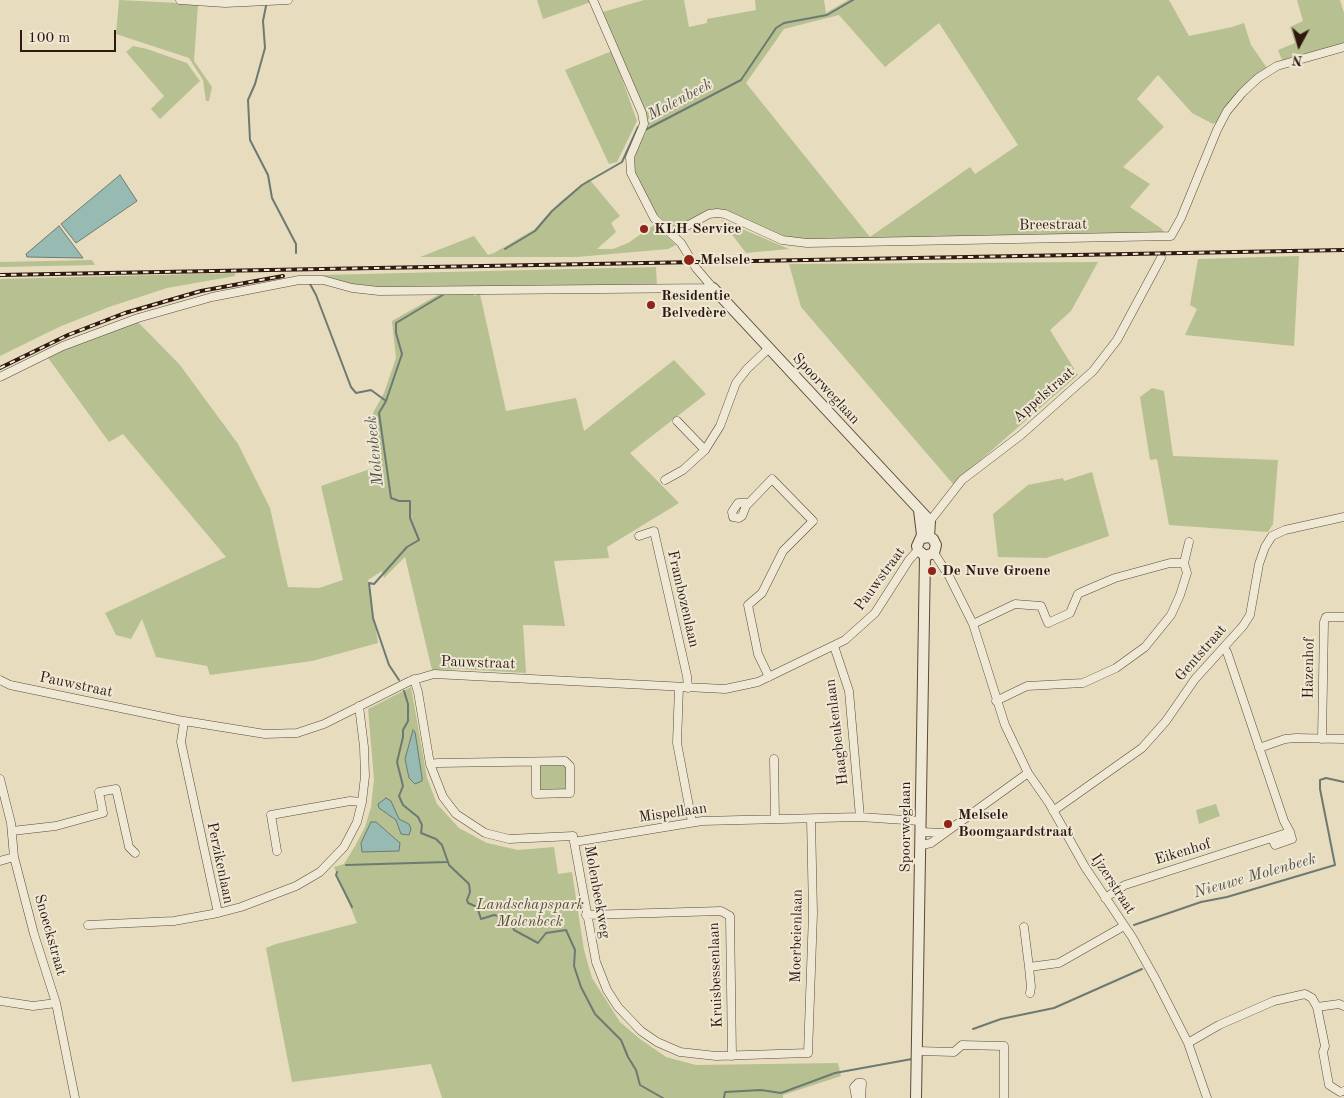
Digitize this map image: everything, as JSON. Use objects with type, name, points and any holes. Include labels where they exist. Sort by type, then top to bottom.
[{"type":"street","points":[[180,0],[243,3],[288,0]]},
{"type":"street","name":"Spoorweglaan","points":[[594,0],[642,113],[644,124],[630,157],[631,173],[654,218],[682,243],[693,262],[713,288],[768,349],[930,521]]},
{"type":"street","name":"Breestraat","points":[[672,234],[709,214],[717,213],[725,214],[782,240],[801,243],[1171,236],[1181,218],[1217,130],[1227,111],[1242,92],[1262,74],[1277,66],[1344,47]]},
{"type":"street","name":"Appelstraat","points":[[930,521],[962,480],[1021,435],[1093,371],[1117,340],[1161,258]]},
{"type":"street","points":[[0,377],[63,346],[138,318],[212,297],[299,280],[323,280],[363,291],[713,288]]},
{"type":"street","points":[[665,480],[683,470],[705,450],[720,426],[736,383],[747,369],[768,349]]},
{"type":"street","points":[[677,421],[705,450]]},
{"type":"street","points":[[748,503],[772,479],[813,521],[783,551],[762,592],[748,605],[758,654],[769,677]]},
{"type":"street","name":"Spoorweglaan","points":[[919,510],[925,538],[936,545],[926,553]]},
{"type":"street","name":"Gentstraat","points":[[1053,811],[1142,748],[1156,735],[1195,679],[1250,615],[1255,575],[1265,547],[1272,536],[1286,530],[1344,517]]},
{"type":"street","points":[[925,538],[930,521]]},
{"type":"street","name":"Frambozenlaan","points":[[639,536],[654,531],[687,676],[688,688]]},
{"type":"street","name":"Spoorweglaan","points":[[925,538],[917,546],[926,553]]},
{"type":"street","points":[[996,700],[1027,686],[1083,683],[1116,668],[1145,647],[1171,615],[1180,595],[1187,573],[1184,563],[1190,542]]},
{"type":"street","name":"Spoorweglaan","points":[[916,1098],[926,553]]},
{"type":"street","name":"Pauwstraat","points":[[0,680],[19,687],[184,722],[265,734],[297,733],[324,724],[414,680],[434,674],[688,688],[725,689],[742,687],[769,677],[834,646],[860,628],[875,613],[909,560],[926,553]]},
{"type":"street","name":"Ijzerstraat","points":[[926,553],[949,576],[973,624],[1005,725],[1028,773],[1156,980],[1188,1043],[1207,1098]]},
{"type":"street","points":[[973,624],[1015,604],[1041,606],[1048,623],[1070,613],[1078,594],[1082,592],[1115,578],[1170,563],[1184,563]]},
{"type":"street","name":"Hazenhof","points":[[1322,738],[1324,622],[1326,618],[1344,617]]},
{"type":"street","name":"Haagbeukenlaan","points":[[834,646],[849,690],[860,817]]},
{"type":"street","name":"Eikenhof","points":[[1105,898],[1125,885],[1290,832],[1284,821],[1227,652],[1223,648]]},
{"type":"street","points":[[1217,655],[1231,665]]},
{"type":"street","name":"Molenbeekweg","points":[[414,680],[418,692],[430,764],[443,796],[456,814],[485,833],[509,839],[573,836],[586,914],[601,977],[618,1007],[641,1031],[657,1042],[680,1052],[732,1056],[808,1053]]},
{"type":"street","points":[[679,687],[677,743],[692,822]]},
{"type":"street","points":[[218,913],[240,907],[296,886],[320,872],[344,847],[357,822],[362,802],[364,747],[359,706]]},
{"type":"street","name":"Perzikenlaan","points":[[88,925],[165,922],[218,913],[180,742],[184,722]]},
{"type":"street","points":[[1259,748],[1285,739],[1344,739]]},
{"type":"street","points":[[774,759],[775,819]]},
{"type":"street","points":[[430,764],[565,761],[570,766],[570,793],[536,797],[536,762]]},
{"type":"street","points":[[922,845],[931,843],[942,833],[1028,773]]},
{"type":"street","name":"Snoeckstraat","points":[[0,779],[12,831],[14,857],[34,934],[56,1003],[75,1098]]},
{"type":"street","points":[[104,813],[99,792],[116,789],[129,847],[135,853]]},
{"type":"street","points":[[277,851],[272,815],[350,802],[362,802]]},
{"type":"street","points":[[12,831],[60,825],[120,810]]},
{"type":"street","name":"Mispellaan","points":[[574,842],[692,822],[860,817],[920,820]]},
{"type":"street","name":"Moerbeienlaan","points":[[808,1053],[813,913],[811,819]]},
{"type":"street","points":[[922,832],[942,833]]},
{"type":"street","points":[[0,861],[14,857]]},
{"type":"street","name":"Kruisbessenlaan","points":[[586,914],[721,911],[730,916],[732,1056]]},
{"type":"street","points":[[1029,967],[1059,963],[1124,926]]},
{"type":"street","points":[[1024,927],[1031,987],[1030,993]]},
{"type":"street","points":[[1188,1043],[1238,1016],[1274,1001],[1295,995],[1309,996],[1317,1008],[1325,1046],[1323,1052],[1329,1085],[1340,1092],[1344,1091]]},
{"type":"street","points":[[0,1000],[33,1006],[56,1003]]},
{"type":"street","points":[[1317,1008],[1339,1004],[1344,1006]]},
{"type":"street","points":[[918,1051],[954,1052],[962,1045],[1004,1046],[1004,1098]]},
{"type":"street","points":[[856,1098],[854,1087],[858,1082],[862,1084],[861,1098]]},
{"type":"green space","points":[[119,0],[198,4],[194,61],[212,87],[209,101],[206,101],[203,80],[189,58],[116,34]]},
{"type":"green space","points":[[537,0],[590,0],[591,2],[543,19]]},
{"type":"green space","points":[[644,0],[684,0],[689,27],[707,23],[707,19],[756,10],[755,0],[824,0],[826,13],[848,0],[1169,0],[1189,36],[1244,23],[1251,45],[1267,68],[1229,104],[1217,122],[1213,124],[1192,113],[1158,75],[1137,99],[1164,127],[1123,167],[1150,184],[1130,207],[1162,229],[1164,233],[788,239],[721,209],[712,210],[678,227],[670,226],[650,208],[633,169],[636,151],[649,126],[646,114],[603,12]],"holes":[[[839,15],[885,67],[939,23],[1018,145],[975,174],[970,167],[870,237],[746,83],[784,29]]]},
{"type":"green space","points":[[1297,0],[1340,0],[1344,13],[1344,43],[1282,60],[1278,50],[1295,43],[1290,27],[1303,21]]},
{"type":"green space","points":[[133,46],[187,63],[200,81],[160,119],[151,109],[164,96],[126,52]]},
{"type":"green space","points":[[612,51],[637,121],[617,162],[609,164],[565,70]]},
{"type":"green space","points":[[589,179],[620,216],[611,223],[616,232],[597,249],[613,249],[628,243],[654,225],[676,245],[668,249],[577,257],[420,257],[474,236],[488,255],[494,253],[535,229],[560,202]]},
{"type":"green space","points":[[721,220],[789,249],[746,253]]},
{"type":"green space","points":[[1299,256],[1294,346],[1185,335],[1197,309],[1190,305],[1198,259]]},
{"type":"green space","points":[[92,260],[95,265],[0,267],[0,262]]},
{"type":"green space","points":[[1098,262],[1071,311],[1050,330],[1078,375],[953,484],[801,307],[789,264]]},
{"type":"green space","points":[[656,267],[657,286],[359,287],[321,275]]},
{"type":"green space","points":[[235,273],[235,276],[167,288],[109,307],[59,327],[0,356],[0,279]]},
{"type":"green space","points":[[473,291],[474,296],[480,294],[506,411],[576,398],[584,431],[674,360],[706,394],[630,453],[679,503],[607,547],[609,558],[554,561],[565,626],[523,625],[526,673],[460,669],[432,670],[405,557],[384,578],[382,571],[368,580],[378,643],[312,661],[210,675],[207,666],[156,657],[142,619],[131,639],[116,635],[105,613],[226,557],[123,434],[109,442],[46,355],[135,319],[180,365],[238,444],[270,508],[288,587],[319,588],[343,580],[321,486],[382,465],[373,413],[384,393],[396,358],[392,321],[443,292]]},
{"type":"green space","points":[[1152,388],[1164,391],[1173,456],[1278,460],[1273,524],[1268,532],[1169,525],[1157,459],[1150,460],[1140,397]]},
{"type":"green space","points":[[1092,472],[1109,536],[1046,558],[998,557],[993,514],[1028,485],[1063,478],[1064,481]]},
{"type":"green space","name":"Landschapspark Molenbeek","points":[[411,687],[427,778],[437,804],[459,828],[487,843],[518,850],[554,847],[558,874],[572,872],[584,950],[592,978],[620,1022],[666,1057],[696,1065],[838,1063],[841,1076],[783,1095],[783,1098],[442,1098],[431,1064],[292,1082],[266,948],[357,923],[334,867],[344,864],[365,827],[371,807],[374,779],[368,709]]},
{"type":"green space","points":[[565,764],[567,766],[565,790],[539,789],[539,766]]},
{"type":"green space","points":[[1216,804],[1220,816],[1199,824],[1196,810]]},
{"type":"water","points":[[120,175],[137,201],[76,243],[61,224]]},
{"type":"water","points":[[59,226],[83,258],[27,257],[26,254]]},
{"type":"water","points":[[413,730],[415,732],[422,777],[422,781],[415,784],[409,778],[405,759]]},
{"type":"water","points":[[386,798],[391,801],[399,819],[409,824],[411,829],[409,835],[401,834],[396,820],[379,808],[378,804]]},
{"type":"water","points":[[371,822],[376,822],[400,843],[399,851],[362,852],[361,843]]},
{"type":"waterway","name":"Molenbeek","points":[[645,130],[741,80],[776,28],[784,23],[827,15],[853,0]]},
{"type":"waterway","points":[[266,6],[263,21],[265,48],[255,84],[248,100],[250,140],[268,175],[272,198],[296,244],[296,253]]},
{"type":"waterway","name":"Molenbeek","points":[[505,249],[535,231],[552,211],[582,185],[622,162],[638,127],[641,128]]},
{"type":"waterway","points":[[309,282],[316,295],[351,387],[356,393],[371,390],[386,401]]},
{"type":"waterway","name":"Molenbeek","points":[[399,680],[389,665],[373,618],[369,583],[374,584],[407,547],[419,540],[410,518],[410,501],[399,501],[391,498],[379,413],[386,401],[402,354],[396,333],[396,323],[446,293]]},
{"type":"waterway","name":"Molenbeek","points":[[404,691],[408,704],[408,721],[403,730],[397,762],[403,786],[399,796],[403,805],[418,817],[422,825],[421,833],[436,839],[442,845],[449,865],[469,884],[468,903],[477,907],[481,919],[494,915],[510,919],[514,930],[538,943],[546,933],[566,930],[575,950],[574,966],[581,987],[595,1014],[621,1040],[636,1070],[640,1085],[663,1098]]},
{"type":"waterway","name":"Nieuwe Molenbeek","points":[[1134,925],[1201,902],[1227,897],[1335,865],[1320,789],[1320,780],[1326,778],[1344,782]]},
{"type":"waterway","points":[[346,865],[447,862]]},
{"type":"waterway","points":[[337,872],[336,875],[352,907]]},
{"type":"waterway","name":"Nieuwe Molenbeek","points":[[973,1029],[1001,1019],[1054,1008],[1142,969]]},
{"type":"waterway","name":"Nieuwe Molenbeek","points":[[724,1098],[725,1092],[761,1090],[781,1093],[835,1073],[912,1059]]},
{"type":"railway","points":[[0,275],[1344,250]]},
{"type":"railway","points":[[0,368],[68,335],[125,313],[201,291],[283,276]]},
{"type":"place","name":"KLH Service","points":[[644,229]]},
{"type":"place","name":"Melsele","points":[[689,260]]},
{"type":"place","name":"Residentie Belvedère","points":[[651,305]]},
{"type":"place","name":"De Nuve Groene","points":[[932,571]]},
{"type":"place","name":"Melsele Boomgaardstraat","points":[[948,824]]}]
